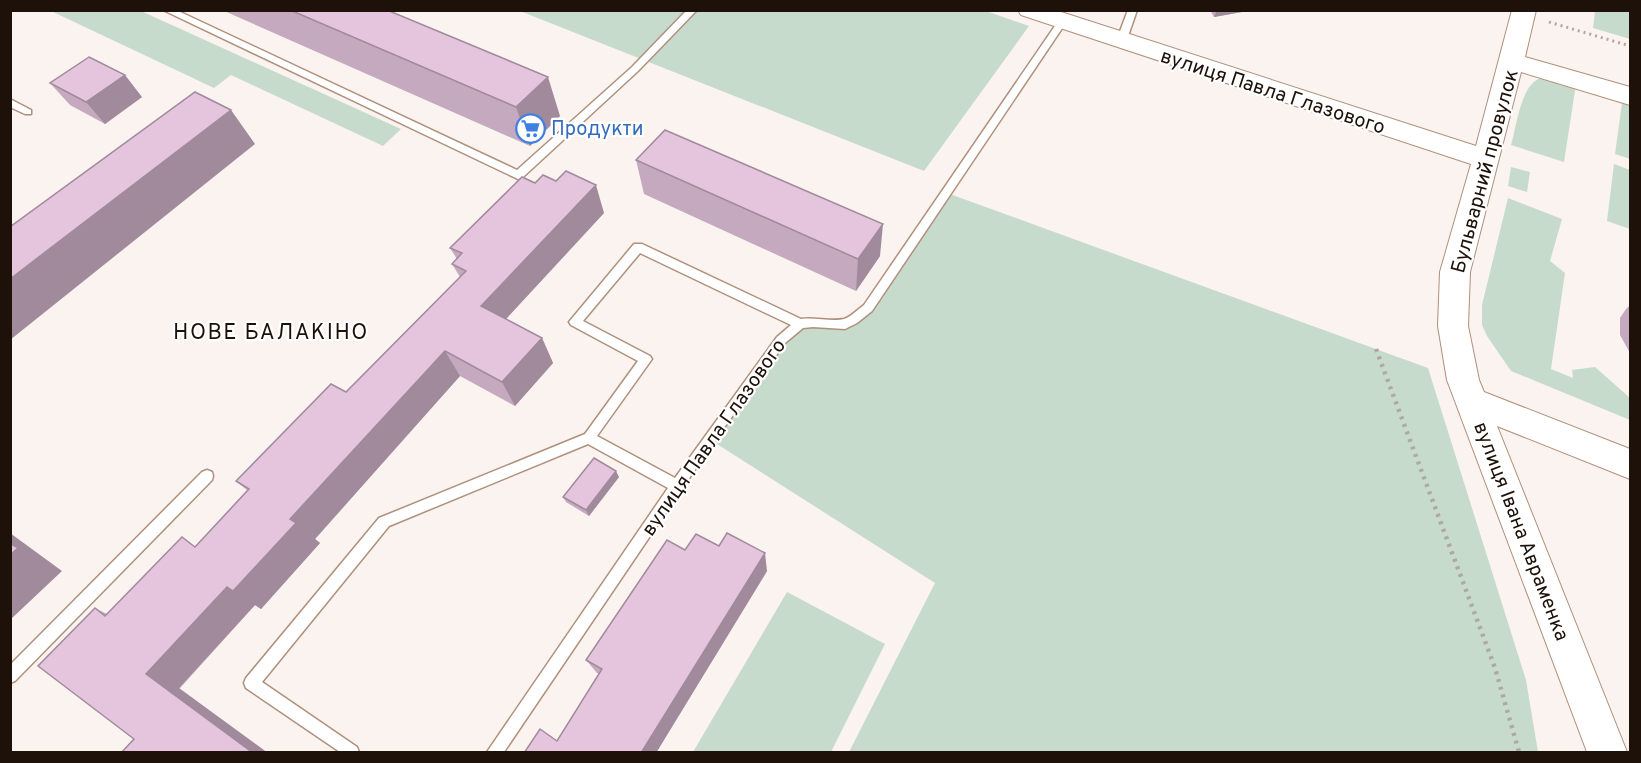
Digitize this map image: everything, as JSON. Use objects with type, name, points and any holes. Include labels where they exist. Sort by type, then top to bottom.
[{"type":"street","name":"вулиця Павла Глазового","points":[[1029,10],[1121,42],[1485,159]]},
{"type":"street","name":"Бульварний провулок","points":[[1472,402],[1463,380],[1454,326],[1455,272],[1523,12]]},
{"type":"street","points":[[1512,61],[1630,96]]},
{"type":"street","name":"вулиця Івана Авраменка","points":[[1472,402],[1630,464]]},
{"type":"street","name":"вулиця Івана Авраменка","points":[[1472,402],[1607,753]]},
{"type":"lane","points":[[167,10],[518,175],[635,69],[693,10]]},
{"type":"lane","points":[[1121,42],[1133,10]]},
{"type":"lane","name":"вулиця Павла Глазового","points":[[495,753],[677,486],[781,340],[800,324],[813,322],[845,324],[868,308],[1062,22]]},
{"type":"lane","points":[[10,102],[28,112]]},
{"type":"lane","points":[[352,753],[251,683],[384,522],[589,438],[646,358],[574,322],[638,247],[800,324]]},
{"type":"lane","points":[[589,438],[677,486]]},
{"type":"lane","points":[[10,676],[207,476]]},
{"type":"path","points":[[1523,12],[1630,45]]},
{"type":"path","points":[[1376,349],[1495,668],[1519,753]]},
{"type":"green space","points":[[983,10],[1029,26],[924,171],[520,11]]},
{"type":"green space","points":[[51,11],[141,11],[401,129],[383,146],[231,75],[214,88]]},
{"type":"green space","points":[[1595,11],[1630,11],[1630,39],[1593,28]]},
{"type":"green space","points":[[1542,78],[1576,84],[1564,162],[1511,145],[1521,106],[1529,87]]},
{"type":"green space","points":[[1622,103],[1630,105],[1630,159],[1615,154]]},
{"type":"green space","points":[[1614,164],[1630,170],[1630,229],[1607,221]]},
{"type":"green space","points":[[1511,167],[1530,172],[1527,192],[1508,186]]},
{"type":"green space","points":[[947,193],[1428,368],[1526,680],[1538,752],[849,752],[935,583],[709,439],[793,328],[853,320]]},
{"type":"green space","points":[[1508,198],[1562,219],[1550,261],[1565,273],[1551,369],[1573,378],[1572,370],[1595,367],[1630,398],[1630,420],[1511,371],[1487,336],[1482,325],[1482,305]]},
{"type":"green space","points":[[787,592],[885,644],[831,752],[693,752]]},
{"type":"building","points":[[290,10],[387,10],[548,77],[516,107]]},
{"type":"building","points":[[89,57],[125,75],[86,102],[50,83]]},
{"type":"building","points":[[195,92],[231,110],[10,279],[10,227]]},
{"type":"building","points":[[665,130],[883,224],[858,259],[636,160]]},
{"type":"building","points":[[566,171],[596,185],[481,306],[542,338],[502,382],[445,351],[290,519],[296,523],[233,591],[227,587],[146,674],[253,753],[121,753],[134,739],[38,666],[95,608],[105,616],[182,537],[195,547],[249,489],[236,481],[331,384],[346,392],[466,271],[452,264],[462,253],[450,248],[522,177],[535,183],[543,175],[556,181]]},
{"type":"building","points":[[594,458],[616,471],[586,510],[563,497]]},
{"type":"building","points":[[727,533],[765,553],[641,753],[524,753],[540,729],[557,741],[602,669],[586,660],[667,540],[685,550],[696,534],[719,546]]},
{"type":"building","points":[[10,543],[18,548],[10,555]]},
{"type":"place","name":"Продукти","points":[[530,128]]},
{"type":"district","name":"НОВЕ БАЛАКІНО","points":[[271,331]]}]
